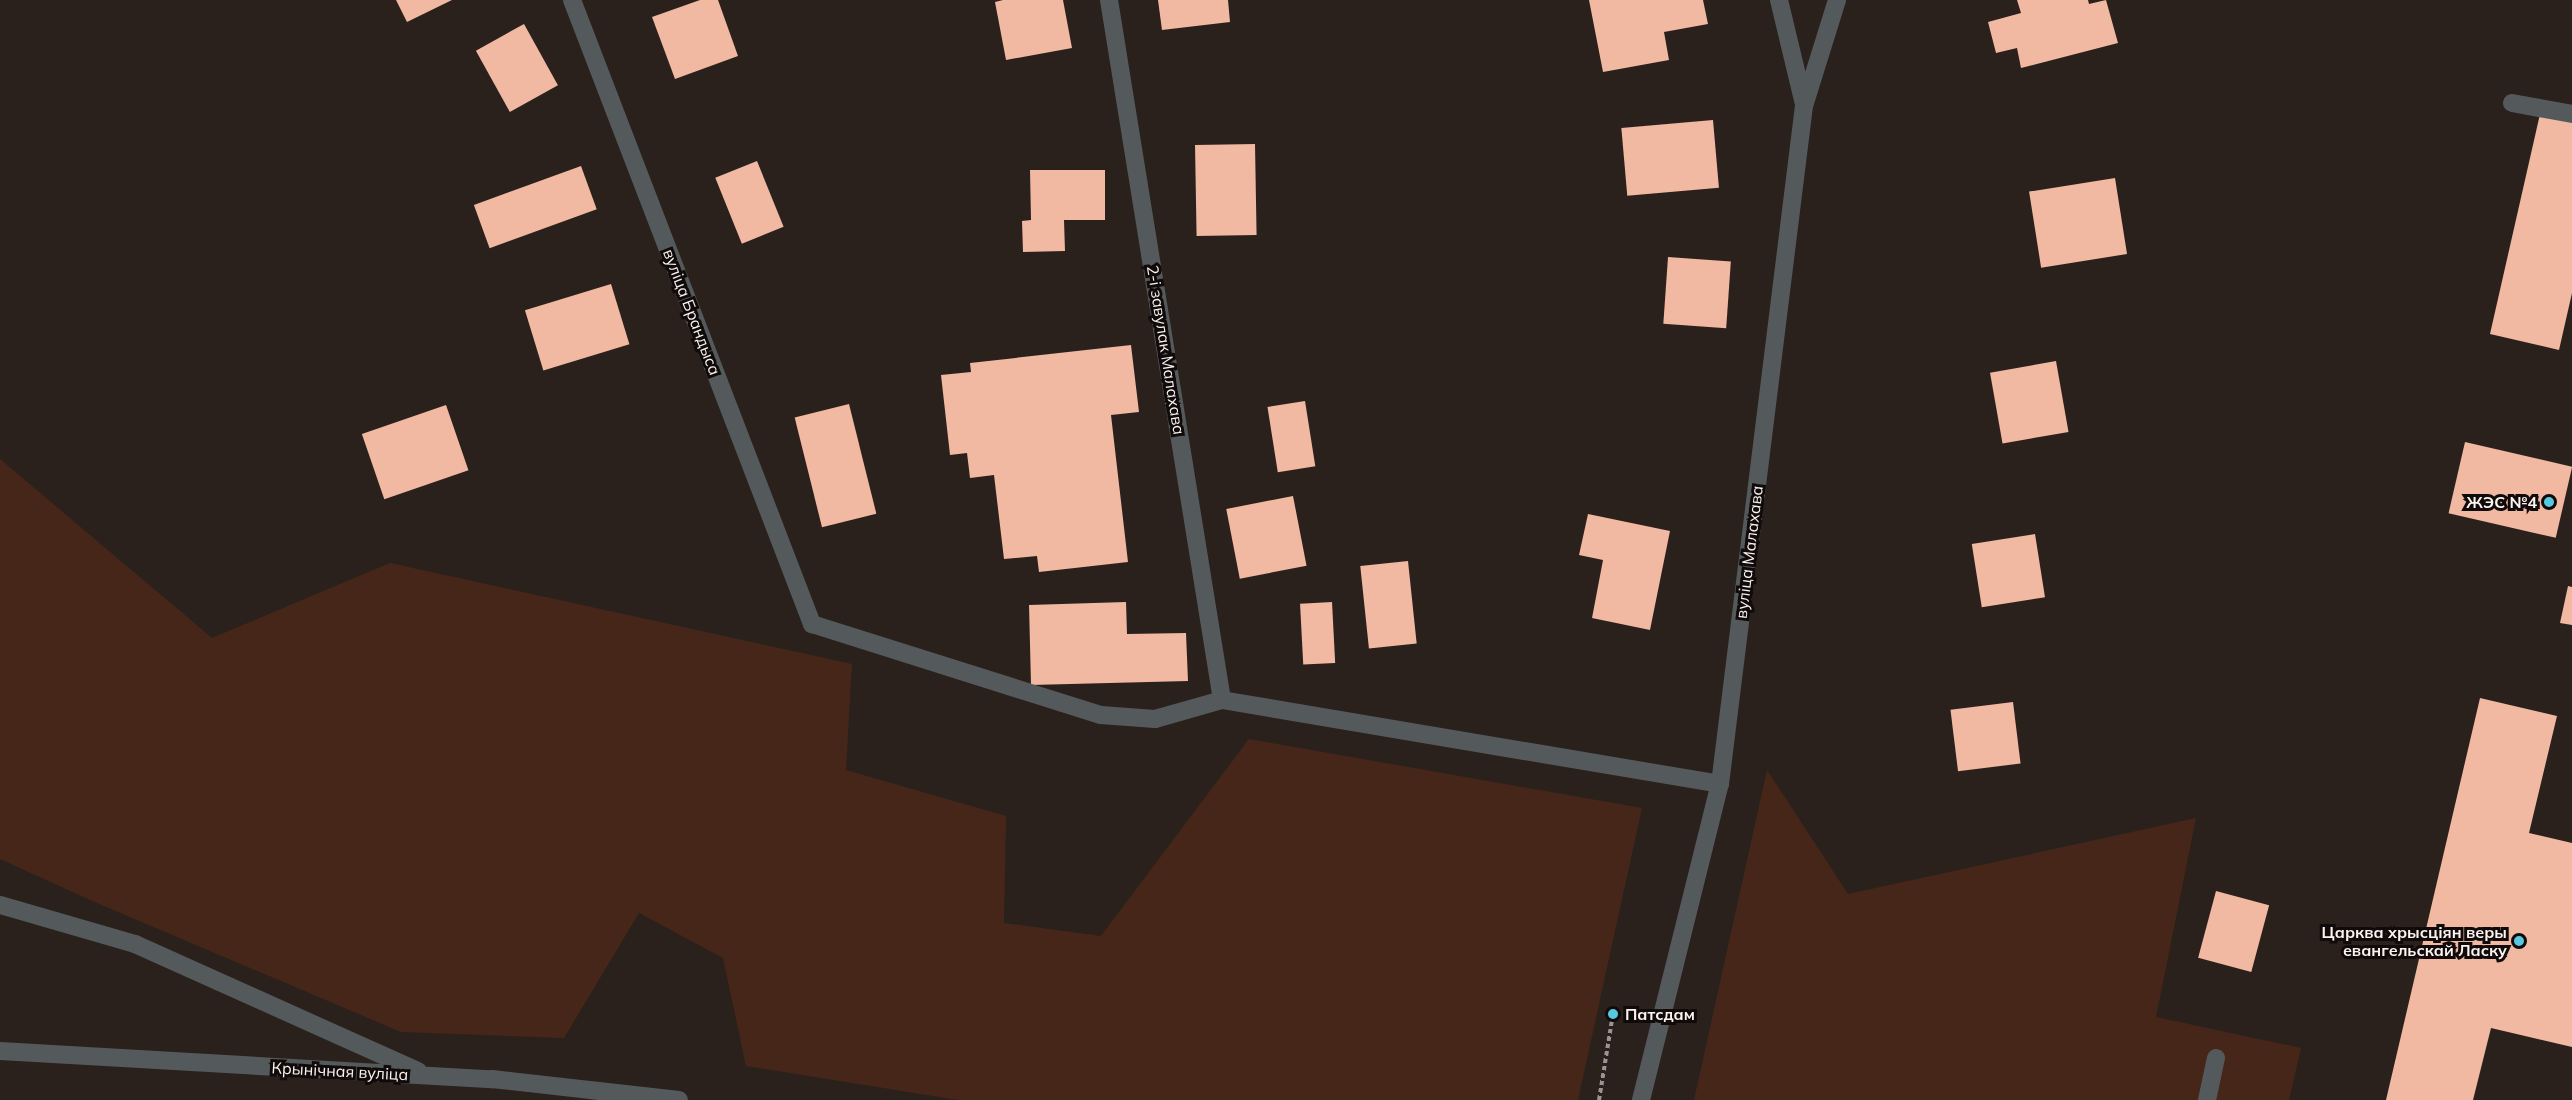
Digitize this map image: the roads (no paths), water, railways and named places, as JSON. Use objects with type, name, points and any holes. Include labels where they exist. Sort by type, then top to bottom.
[{"type":"street","name":"вуліца Брандыса","points":[[572,0],[812,624],[1101,715],[1155,719],[1222,700]]},
{"type":"street","name":"2-і завулак Малахава","points":[[1109,0],[1222,700]]},
{"type":"street","points":[[1779,0],[1804,106]]},
{"type":"street","name":"вуліца Малахава","points":[[1641,1100],[1720,784],[1804,106],[1837,0]]},
{"type":"street","points":[[2512,103],[2572,114]]},
{"type":"street","points":[[1222,700],[1720,784]]},
{"type":"street","points":[[0,905],[135,944],[428,1076]]},
{"type":"street","name":"Крынічная вуліца","points":[[0,1051],[492,1079],[679,1100]]},
{"type":"street","points":[[2207,1100],[2216,1058]]},
{"type":"place","name":"ЖЭС №4","points":[[2549,502]]},
{"type":"place","name":"Царква хрысціян веры евангельскай Ласку","points":[[2519,941]]},
{"type":"place","name":"Патсдам","points":[[1613,1014]]}]
